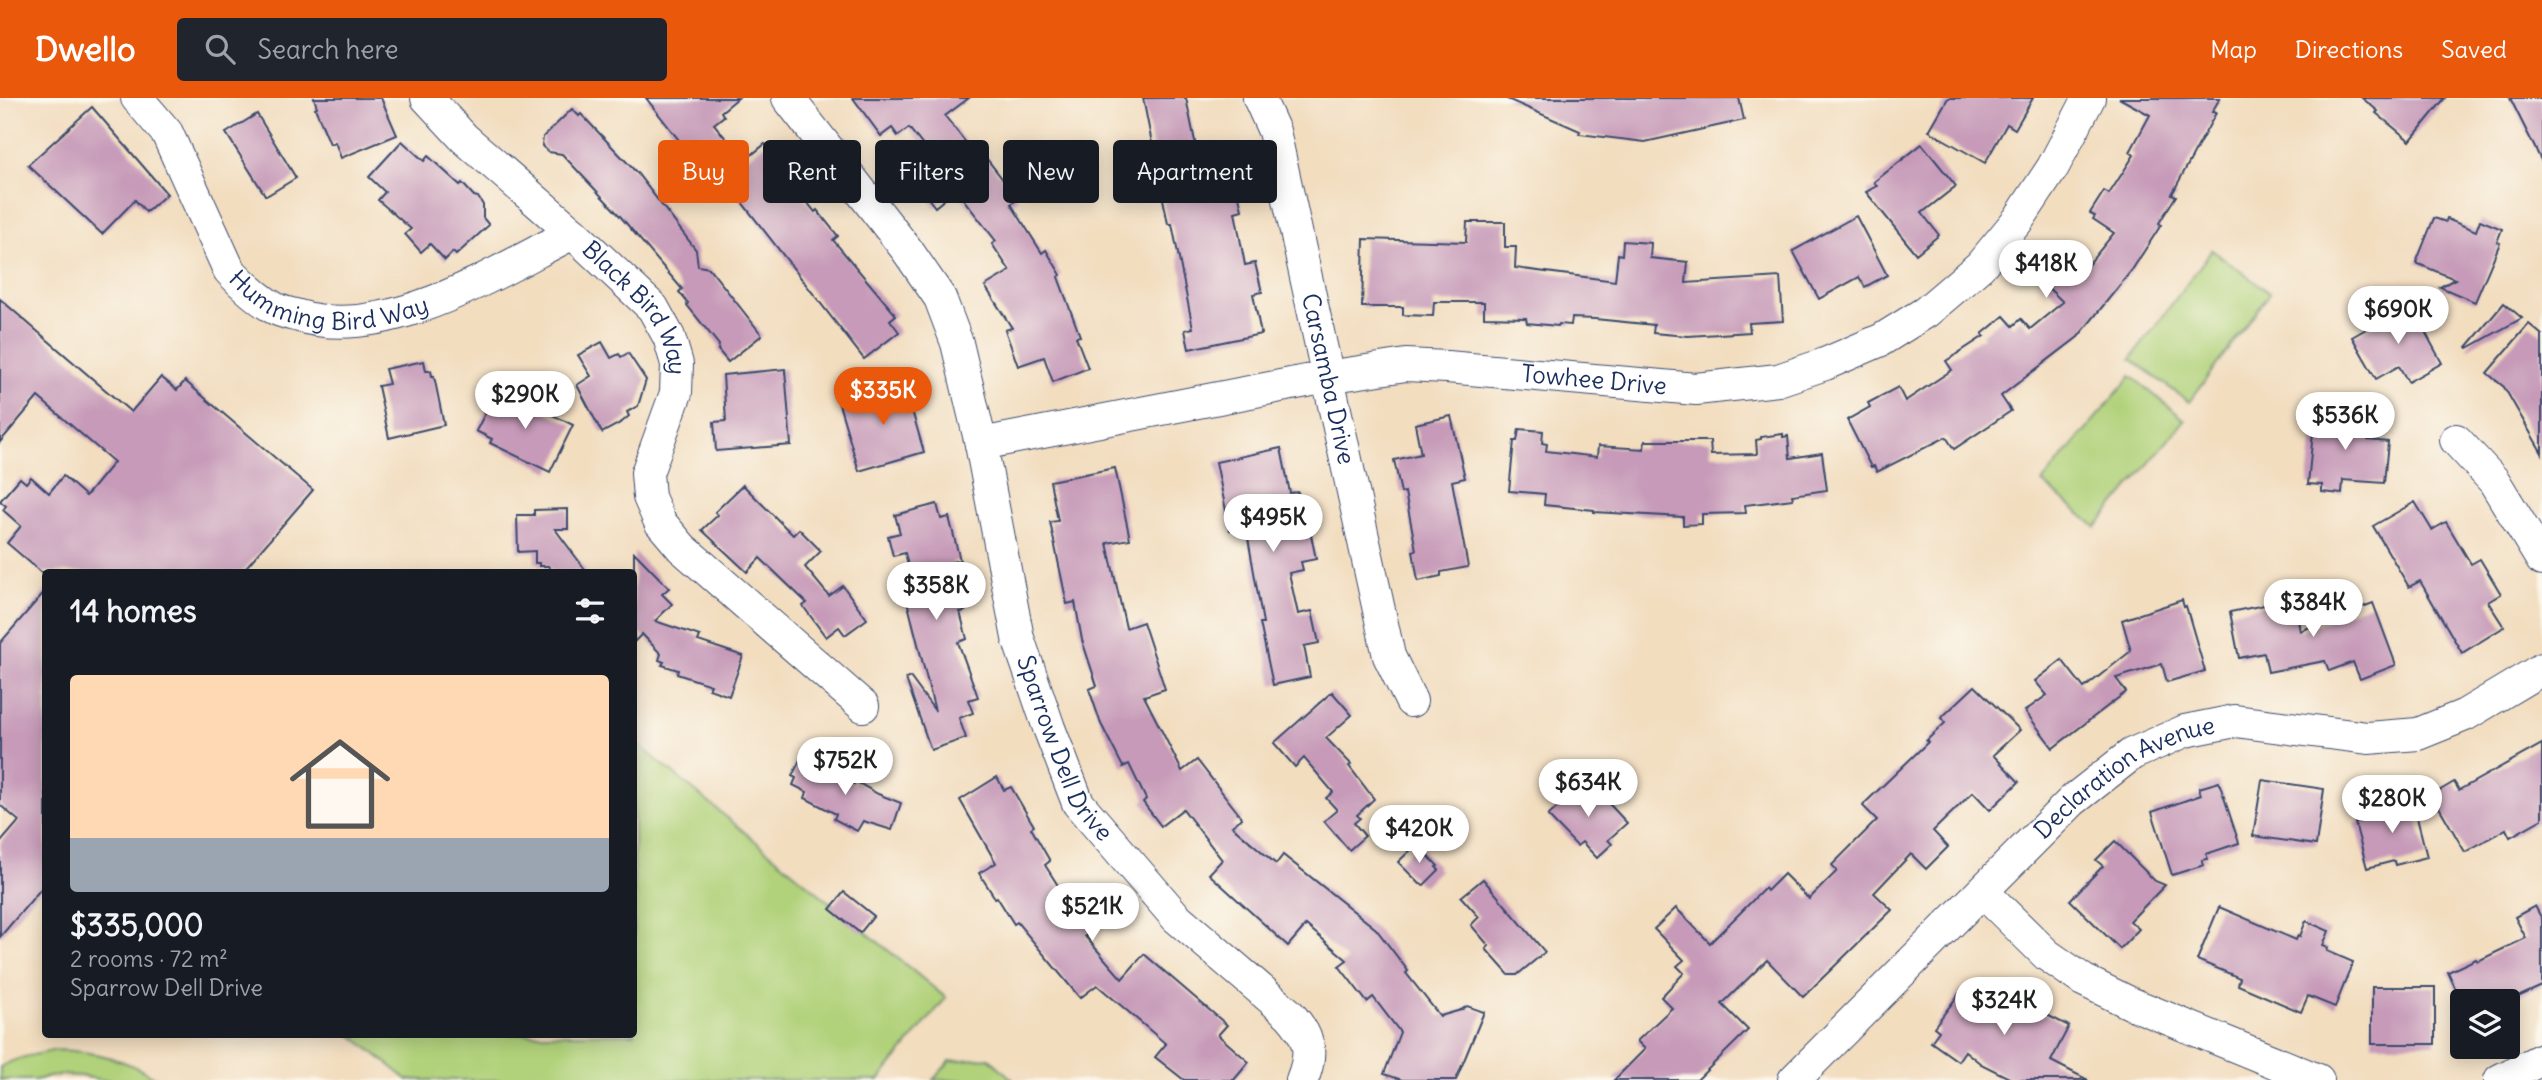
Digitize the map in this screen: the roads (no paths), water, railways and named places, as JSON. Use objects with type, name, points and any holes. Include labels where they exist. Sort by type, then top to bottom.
[{"type":"street","name":"Humming Bird Way","points":[[137,98],[167,133],[229,270],[245,287],[276,309],[314,321],[355,321],[416,309],[461,290],[573,233]]},
{"type":"street","name":"Black Bird Way","points":[[427,98],[464,138],[573,233],[653,308],[669,337],[677,363],[676,393],[647,473],[649,497],[660,522],[682,548],[863,706]]},
{"type":"street","name":"Sparrow Dell Drive","points":[[788,98],[907,250],[940,298],[957,343],[981,444],[1018,638],[1049,728],[1079,803],[1176,916],[1303,1029],[1309,1046],[1309,1063],[1302,1080]]},
{"type":"street","name":"Carsamba Drive","points":[[1259,98],[1274,131],[1389,656],[1411,701]]},
{"type":"street","name":"Towhee Drive","points":[[981,444],[1327,377],[1406,365],[1696,388],[1778,380],[1881,340],[1915,319],[1980,266],[2018,220],[2053,167],[2089,98]]},
{"type":"street","points":[[2456,440],[2494,481],[2542,560]]},
{"type":"street","name":"Declaration Avenue","points":[[1794,1080],[2072,801],[2132,754],[2185,731],[2235,721],[2368,738],[2418,734],[2465,715],[2542,669]]},
{"type":"street","points":[[1983,892],[2047,955],[2083,979],[2130,1003],[2318,1080]]},
{"type":"street","points":[[2500,1080],[2542,1059]]}]
